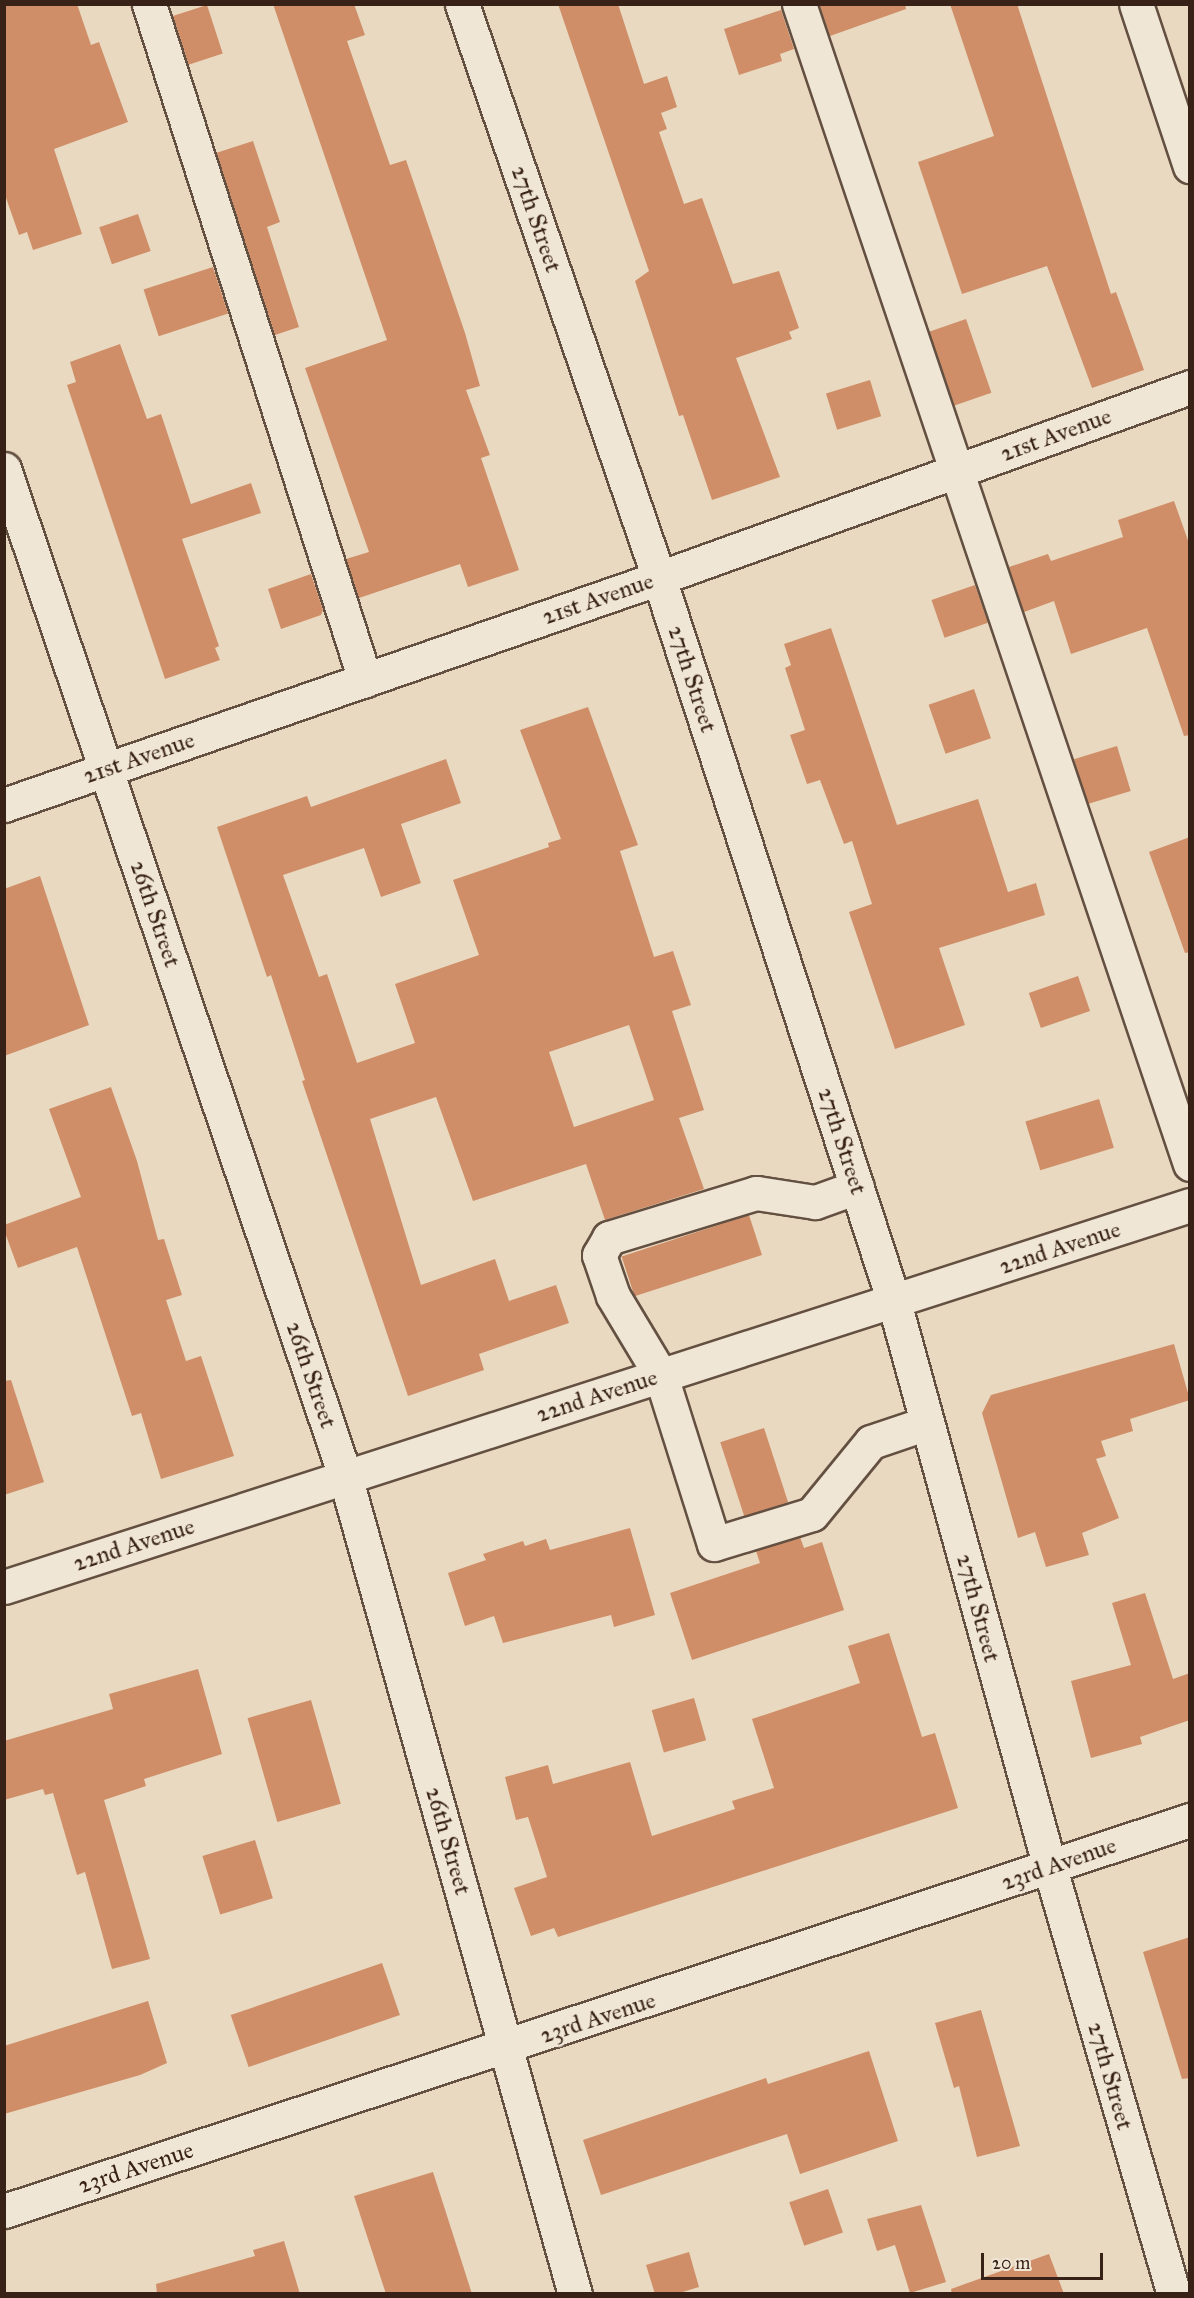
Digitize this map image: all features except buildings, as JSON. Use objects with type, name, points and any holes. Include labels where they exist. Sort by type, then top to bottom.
[{"type":"street","points":[[149,4],[365,680]]},
{"type":"street","name":"27th Street","points":[[462,4],[659,578],[894,1302],[1050,1868],[1174,2294]]},
{"type":"street","points":[[799,4],[1190,1164]]},
{"type":"street","points":[[1136,4],[1190,166]]},
{"type":"street","name":"21st Avenue","points":[[4,805],[659,578],[1190,387]]},
{"type":"street","name":"26th Street","points":[[4,469],[345,1476],[575,2294]]},
{"type":"street","points":[[857,1187],[815,1203],[756,1193],[609,1238],[600,1255],[613,1296],[661,1376],[711,1538],[720,1545],[812,1514],[871,1442],[927,1423]]},
{"type":"street","name":"22nd Avenue","points":[[4,1587],[1190,1205]]},
{"type":"street","name":"23rd Avenue","points":[[4,2211],[507,2048],[1190,1820]]}]
